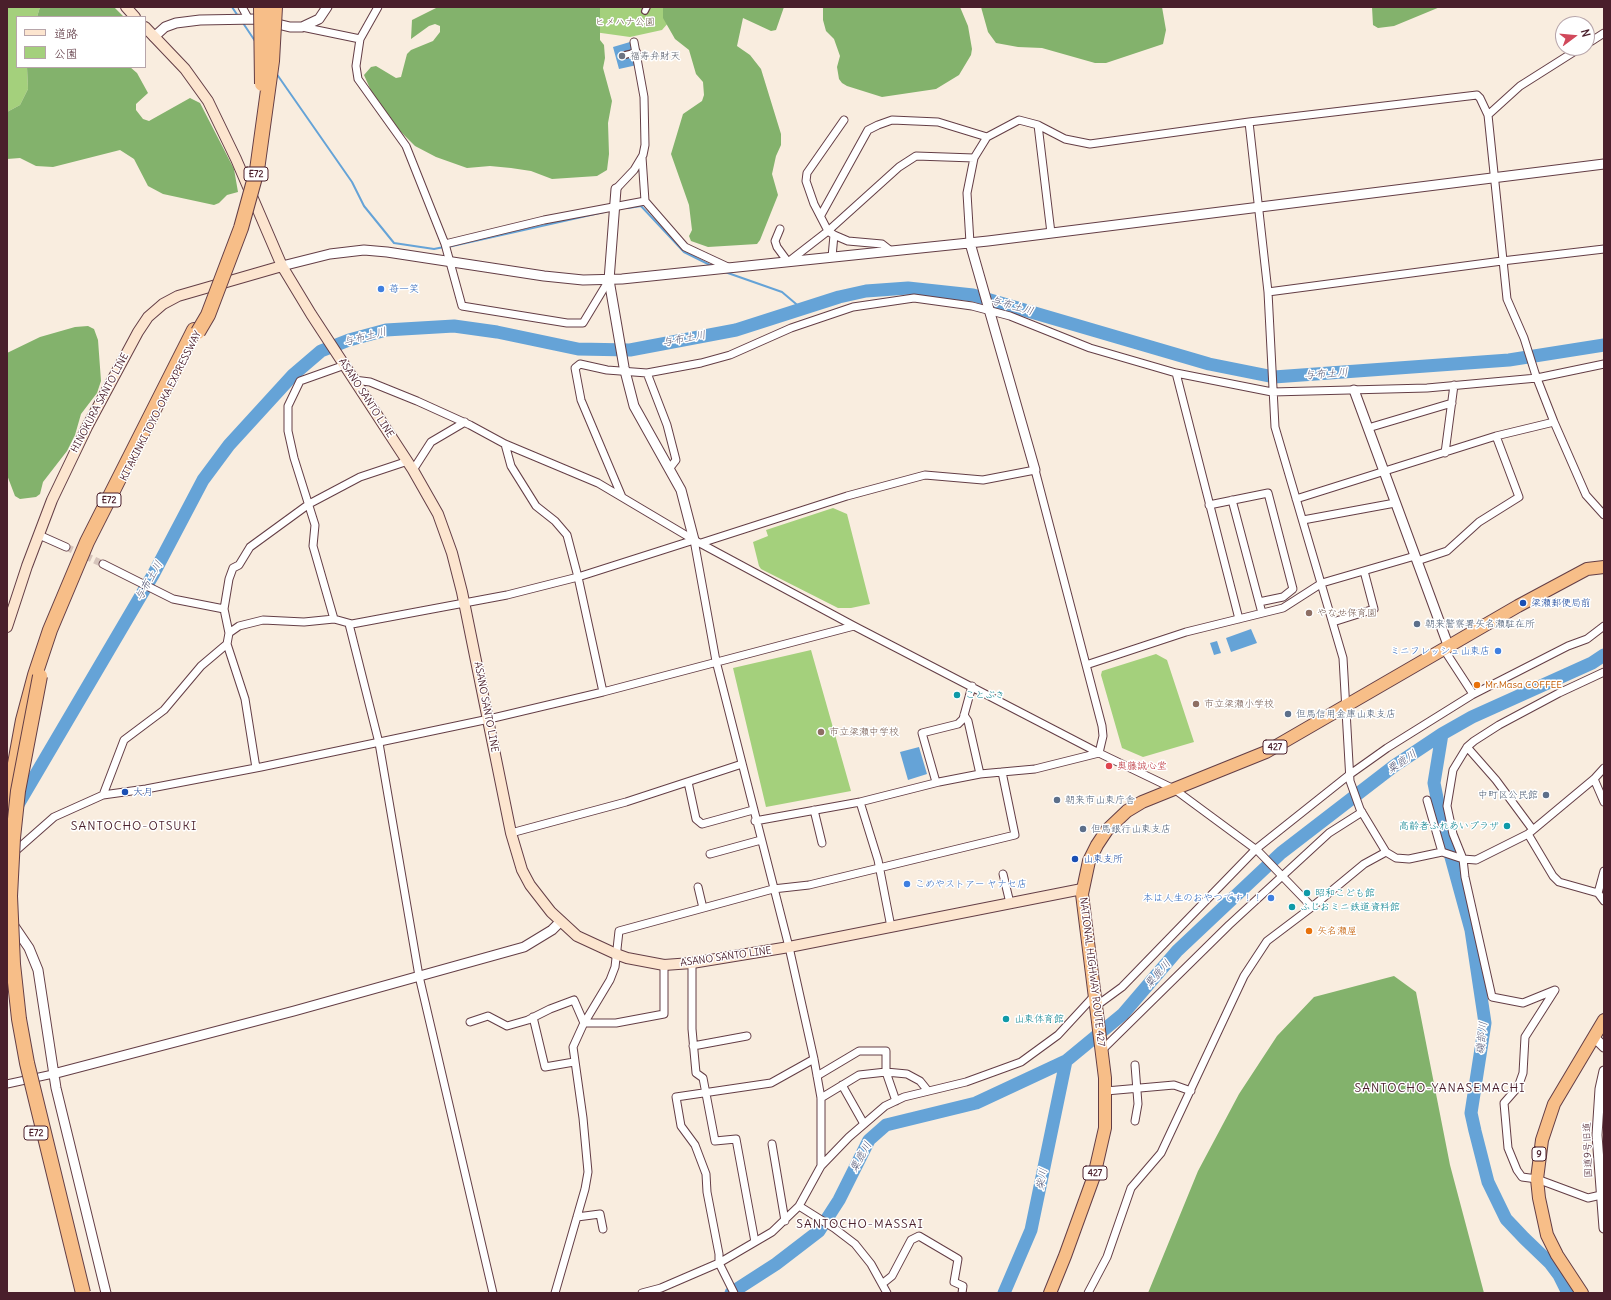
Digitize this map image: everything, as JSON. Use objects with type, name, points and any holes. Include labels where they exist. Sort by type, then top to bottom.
[{"type":"highway","points":[[261,7],[262,110]]},
{"type":"highway","name":"KITAKINKI TOYO-OKA EXPRESSWAY","points":[[7,832],[14,769],[23,720],[59,608],[80,557],[196,331],[223,260],[239,210],[262,110],[267,64],[270,7]]},
{"type":"highway","name":"KITAKINKI TOYO-OKA EXPRESSWAY","points":[[196,331],[208,314],[241,228],[257,170],[271,68],[275,7]]},
{"type":"highway","name":"NATIONAL HIGHWAY ROUTE 427","points":[[1050,1293],[1065,1256],[1099,1160],[1105,1128],[1106,1091],[1102,1048],[1083,911],[1082,889],[1089,861],[1097,844],[1107,830],[1134,806],[1266,752],[1446,647],[1587,569],[1604,567]]},
{"type":"highway","name":"KITAKINKI TOYO-OKA EXPRESSWAY","points":[[37,676],[18,791],[13,838],[10,896],[13,964],[19,1019],[27,1063],[83,1293]]},
{"type":"highway","name":"E72","points":[[7,971],[22,1072],[75,1293]]},
{"type":"highway","name":"9","points":[[1582,1293],[1557,1255],[1547,1234],[1540,1204],[1537,1179],[1542,1140],[1554,1104],[1595,1038],[1604,1020]]},
{"type":"main road","points":[[126,7],[134,16]]},
{"type":"main road","name":"ASANO SANTO LINE","points":[[146,28],[189,74],[208,101],[236,159],[282,266],[318,325],[429,496],[446,533],[464,602],[511,833],[522,870],[530,885],[551,912],[577,936],[627,958],[664,965],[692,963],[789,947],[1082,889]]},
{"type":"main road","name":"HINOKURA SANTO LINE","points":[[7,628],[39,535],[75,451],[138,332],[155,310],[171,299],[185,293],[282,266]]},
{"type":"street","points":[[242,7],[248,18]]},
{"type":"street","points":[[302,27],[319,19],[327,7]]},
{"type":"street","points":[[378,7],[360,39],[356,66],[358,79],[406,146],[445,244],[462,306],[567,323],[583,323],[609,280]]},
{"type":"street","points":[[154,37],[165,27],[181,21],[248,18],[360,39]]},
{"type":"street","points":[[1595,39],[1604,33]]},
{"type":"street","points":[[634,42],[645,114],[645,145],[642,157],[634,170],[616,189],[616,205],[609,280],[616,324],[634,406],[681,490],[697,542],[716,661],[755,820],[789,947],[814,1059],[821,1098],[821,1166]]},
{"type":"street","points":[[625,55],[635,52]]},
{"type":"street","points":[[1488,115],[1520,86],[1567,56]]},
{"type":"street","points":[[1099,753],[1103,729],[1015,396],[970,243],[967,193],[974,158],[987,137],[1019,120],[1038,125],[1065,139],[1090,144],[1249,122],[1477,95],[1488,115],[1493,178],[1507,299],[1524,338],[1536,377],[1554,422],[1586,495],[1604,515]]},
{"type":"street","points":[[832,257],[831,233],[814,204],[808,187],[807,173],[844,120]]},
{"type":"street","points":[[821,215],[868,130],[878,124],[892,120],[938,122],[987,137]]},
{"type":"street","points":[[1249,122],[1268,292],[1275,427],[1343,658],[1350,778],[1361,811],[1386,852],[1396,858],[1409,859],[1442,852],[1463,859],[1476,860],[1531,832],[1594,779],[1604,768]]},
{"type":"street","points":[[1038,125],[1050,233]]},
{"type":"street","points":[[788,262],[831,233],[899,167],[916,156],[974,158]]},
{"type":"street","points":[[642,157],[645,201],[685,247],[730,268]]},
{"type":"street","points":[[282,266],[330,254],[353,251],[387,252],[544,276],[609,280],[970,243],[1604,164]]},
{"type":"street","points":[[445,244],[544,220],[616,205],[645,201]]},
{"type":"street","points":[[780,229],[775,242],[788,262]]},
{"type":"street","points":[[831,233],[848,241],[882,244],[891,251]]},
{"type":"street","points":[[1268,292],[1502,260],[1604,249]]},
{"type":"street","points":[[622,497],[581,400],[575,368],[580,364],[607,370],[625,369],[647,372],[701,363],[730,355],[791,328],[830,314],[860,306],[914,298],[988,308],[1090,348],[1176,373],[1272,391],[1354,390],[1454,385],[1536,377],[1604,364]]},
{"type":"street","points":[[334,619],[314,546],[315,525],[290,438],[288,406],[300,381],[343,363]]},
{"type":"street","points":[[647,372],[667,425],[676,460],[669,469]]},
{"type":"street","points":[[1176,373],[1239,619]]},
{"type":"street","points":[[354,380],[370,382],[465,422],[506,444],[598,483],[697,542],[854,626],[1099,753],[1174,789],[1257,850],[1312,907]]},
{"type":"street","points":[[1445,453],[1454,385]]},
{"type":"street","points":[[1354,390],[1416,558],[1446,647],[1474,694]]},
{"type":"street","points":[[1368,428],[1452,403]]},
{"type":"street","points":[[256,768],[245,699],[227,644],[229,633],[224,609],[229,579],[234,568],[239,565],[250,547],[309,504],[360,477],[410,465],[431,442],[465,422]]},
{"type":"street","points":[[1296,499],[1496,436],[1554,422]]},
{"type":"street","points":[[1086,665],[1186,632],[1283,608],[1322,583],[1364,571],[1447,551],[1479,522],[1519,497],[1496,436]]},
{"type":"street","points":[[506,444],[512,466],[536,506],[555,521],[567,535],[578,577],[603,692]]},
{"type":"street","points":[[229,633],[239,626],[263,620],[304,622],[334,619],[349,624],[507,595],[578,577],[847,496],[925,475],[983,480],[1035,470]]},
{"type":"street","points":[[1209,505],[1268,493],[1293,589],[1283,597],[1259,602]]},
{"type":"street","points":[[1232,500],[1262,613]]},
{"type":"street","points":[[1303,520],[1395,502]]},
{"type":"street","points":[[39,535],[66,547]]},
{"type":"street","points":[[103,564],[173,599],[224,609]]},
{"type":"street","points":[[1333,622],[1374,609],[1364,571]]},
{"type":"street","points":[[349,624],[379,743],[419,976],[493,1293]]},
{"type":"street","points":[[7,858],[54,817],[104,795],[146,790],[379,743],[489,719],[603,692],[716,661],[854,626]]},
{"type":"street","points":[[642,1293],[662,1288],[719,1263],[772,1232],[799,1206],[821,1166],[849,1137],[885,1106],[928,1091],[966,1082],[1021,1062],[1058,1035],[1096,1004],[1122,987],[1257,850],[1387,748],[1474,694],[1568,646],[1588,639],[1604,626]]},
{"type":"street","points":[[104,795],[124,740],[164,710],[201,666],[227,644]]},
{"type":"street","points":[[1601,1195],[1588,1198],[1537,1179],[1522,1177],[1517,1170],[1508,1148],[1504,1103],[1518,1087],[1523,1073],[1525,1037],[1555,990],[1523,1003],[1492,997],[1463,859],[1453,834],[1447,806],[1453,770],[1467,747],[1498,725],[1604,672]]},
{"type":"street","points":[[936,782],[922,733],[958,724],[963,719],[972,686]]},
{"type":"street","points":[[964,715],[968,721],[980,774]]},
{"type":"street","points":[[1467,747],[1496,780],[1531,832],[1553,876],[1559,882],[1598,893],[1604,901]]},
{"type":"street","points":[[755,820],[860,802],[936,782],[980,774],[1035,769],[1099,753]]},
{"type":"street","points":[[511,833],[626,802],[742,764]]},
{"type":"street","points":[[555,1293],[577,1217],[588,1172],[583,1118],[573,1047],[584,1023],[610,980],[615,967],[618,931],[774,889],[809,885],[1015,835],[1002,772]]},
{"type":"street","points":[[1594,779],[1604,802]]},
{"type":"street","points":[[688,782],[696,819],[702,824],[753,810]]},
{"type":"street","points":[[1427,800],[1442,852]]},
{"type":"street","points":[[860,802],[879,867],[891,927]]},
{"type":"street","points":[[814,810],[822,843]]},
{"type":"street","points":[[1102,1048],[1282,875],[1329,833],[1361,811]]},
{"type":"street","points":[[710,854],[761,840]]},
{"type":"street","points":[[1088,1293],[1107,1257],[1131,1188],[1161,1153],[1244,976],[1267,941],[1312,907],[1364,864],[1386,852]]},
{"type":"street","points":[[1598,893],[1604,871]]},
{"type":"street","points":[[1003,874],[1010,904]]},
{"type":"street","points":[[698,887],[703,908]]},
{"type":"street","points":[[7,918],[29,948],[38,970],[53,1074],[106,1293]]},
{"type":"street","points":[[7,1084],[53,1074],[524,947],[552,930],[561,921]]},
{"type":"street","points":[[692,963],[693,1046],[696,1073],[703,1078],[704,1092],[715,1141],[736,1139],[755,1242]]},
{"type":"street","points":[[584,1023],[616,1023],[664,1014],[664,965]]},
{"type":"street","points":[[470,1022],[488,1016],[507,1026],[533,1018],[550,1009],[574,1000],[584,1023]]},
{"type":"street","points":[[533,1018],[545,1067],[574,1062]]},
{"type":"street","points":[[693,1046],[747,1036]]},
{"type":"street","points":[[1595,1038],[1604,1047]]},
{"type":"street","points":[[817,1076],[859,1051],[886,1051],[886,1072],[896,1101]]},
{"type":"street","points":[[734,1293],[723,1274],[719,1263],[719,1254],[707,1192],[706,1174],[695,1145],[681,1126],[676,1097],[772,1082],[814,1059]]},
{"type":"street","points":[[1135,1065],[1138,1104],[1135,1121]]},
{"type":"street","name":"国道9号旧道","points":[[1604,1071],[1600,1090],[1597,1134],[1604,1228]]},
{"type":"street","points":[[821,1098],[859,1075],[886,1072],[907,1074],[920,1081],[928,1091]]},
{"type":"street","points":[[842,1085],[864,1124]]},
{"type":"street","points":[[1106,1091],[1174,1085],[1191,1091]]},
{"type":"street","points":[[772,1144],[785,1221]]},
{"type":"street","points":[[799,1206],[834,1228],[855,1244],[871,1264],[888,1293]]},
{"type":"street","points":[[577,1217],[600,1214],[603,1229]]},
{"type":"street","points":[[882,1284],[892,1276],[911,1240],[920,1236],[958,1259],[954,1282],[963,1286],[962,1293]]},
{"type":"green space","points":[[7,7],[40,7],[37,16],[16,16],[16,68],[27,68],[28,89],[20,105],[7,112]]},
{"type":"green space","points":[[40,7],[114,7],[123,16],[37,16]]},
{"type":"green space","points":[[438,7],[600,7],[600,40],[604,45],[605,58],[603,68],[612,101],[608,123],[609,154],[607,170],[597,176],[552,179],[531,171],[511,168],[490,166],[467,168],[436,157],[415,146],[380,111],[364,75],[371,67],[376,66],[396,78],[401,77],[407,54],[411,50],[433,41],[440,32],[440,26],[435,24],[429,26],[411,39],[412,20]]},
{"type":"green space","name":"ヒメハナ公園","points":[[586,7],[682,7],[662,30],[630,37],[594,32]]},
{"type":"green space","points":[[663,7],[784,7],[776,30],[771,31],[743,18],[737,46],[750,55],[761,69],[781,134],[781,145],[776,156],[772,174],[778,195],[757,244],[708,247],[691,241],[689,236],[692,230],[689,205],[671,154],[683,114],[702,101],[704,95],[703,82],[696,74],[689,50],[675,39],[663,18]]},
{"type":"green space","points":[[823,7],[960,7],[968,26],[972,49],[971,55],[959,75],[936,89],[882,97],[847,86],[839,79],[837,67],[840,56],[834,39],[826,31],[823,20]]},
{"type":"green space","points":[[981,7],[1162,7],[1166,30],[1163,44],[1106,63],[1095,63],[1042,48],[1018,47],[996,43],[988,32]]},
{"type":"green space","points":[[1372,7],[1440,7],[1394,26],[1378,28],[1373,25]]},
{"type":"green space","points":[[27,68],[131,68],[137,73],[148,93],[136,104],[136,110],[143,119],[149,121],[190,98],[200,103],[234,169],[238,192],[227,195],[219,203],[214,205],[163,194],[148,186],[134,159],[120,150],[53,167],[36,166],[20,158],[7,159],[7,112],[20,105],[28,89]]},
{"type":"green space","points":[[88,326],[94,329],[98,340],[101,381],[97,393],[81,414],[75,435],[67,451],[43,482],[40,494],[36,497],[20,499],[15,496],[7,475],[7,353],[40,337],[75,327]]},
{"type":"green space","points":[[833,508],[847,514],[870,604],[851,608],[838,608],[761,569],[759,566],[753,542],[768,536],[766,530]]},
{"type":"green space","points":[[811,650],[851,791],[766,807],[733,668]]},
{"type":"green space","points":[[1156,654],[1167,660],[1194,742],[1143,757],[1122,748],[1101,675],[1102,671]]},
{"type":"green space","points":[[1394,976],[1416,992],[1450,1165],[1484,1293],[1148,1293],[1198,1171],[1239,1094],[1277,1036],[1314,997]]},
{"type":"water","points":[[630,42],[637,65],[619,69],[613,47]]},
{"type":"water","points":[[1251,629],[1257,643],[1231,652],[1226,638]]},
{"type":"water","points":[[1217,641],[1221,653],[1214,655],[1210,643]]},
{"type":"water","points":[[919,747],[927,774],[908,780],[900,752]]},
{"type":"waterway","points":[[232,7],[238,16]]},
{"type":"waterway","points":[[243,23],[255,41]]},
{"type":"waterway","points":[[276,73],[352,182],[364,206],[394,243],[434,249],[444,247]]},
{"type":"waterway","points":[[628,208],[641,206],[684,252],[712,266]]},
{"type":"waterway","points":[[448,247],[604,212]]},
{"type":"waterway","points":[[725,272],[782,292],[802,309]]},
{"type":"waterway","name":"与布土川","points":[[16,808],[153,575],[203,480],[229,445],[293,375],[321,351],[349,340],[386,330],[454,326],[497,332],[578,349],[630,350],[736,330],[839,297],[866,291],[908,288],[973,295],[1209,364],[1274,377],[1509,360],[1604,345]]},
{"type":"waterway","name":"粟鹿川","points":[[731,1293],[776,1264],[819,1231],[839,1200],[869,1140],[886,1125],[976,1103],[1066,1061],[1123,1014],[1177,951],[1281,853],[1394,766],[1442,734],[1472,717],[1592,663],[1604,655]]},
{"type":"waterway","name":"磯部川","points":[[1442,734],[1434,783],[1443,828],[1471,930],[1485,1023],[1471,1113],[1475,1131],[1488,1182],[1506,1219],[1550,1263],[1559,1275],[1568,1293]]},
{"type":"waterway","name":"柴川","points":[[1004,1293],[1031,1230],[1066,1061]]},
{"type":"tunnel","points":[[66,547],[103,564]]},
{"type":"place","name":"福寿弁財天","points":[[622,56]]},
{"type":"place","name":"苺一笑","points":[[381,289]]},
{"type":"place","name":"梁瀬郵便局前","points":[[1523,603]]},
{"type":"place","name":"やなせ保育園","points":[[1309,613]]},
{"type":"place","name":"朝来警察署矢名瀬駐在所","points":[[1417,624]]},
{"type":"place","name":"ミニフレッシュ山東店","points":[[1498,651]]},
{"type":"place","name":"Mr.Masa COFFEE","points":[[1477,685]]},
{"type":"place","name":"ことぶき","points":[[957,695]]},
{"type":"place","name":"市立梁瀬小学校","points":[[1196,704]]},
{"type":"place","name":"但馬信用金庫山東支店","points":[[1288,714]]},
{"type":"place","name":"市立梁瀬中学校","points":[[821,732]]},
{"type":"place","name":"奥藤誠心堂","points":[[1109,766]]},
{"type":"place","name":"大月","points":[[125,792]]},
{"type":"place","name":"中町区公民館","points":[[1546,795]]},
{"type":"place","name":"朝来市山東庁舎","points":[[1057,800]]},
{"type":"place","name":"高齢者ふれあいプラザ","points":[[1507,826]]},
{"type":"place","name":"但馬銀行山東支店","points":[[1083,829]]},
{"type":"place","name":"山東支所","points":[[1075,859]]},
{"type":"place","name":"こめやストアー ヤナセ店","points":[[907,884]]},
{"type":"place","name":"昭和こども館","points":[[1307,893]]},
{"type":"place","name":"本は人生のおやつです！！","points":[[1271,898]]},
{"type":"place","name":"ふじおミニ鉄道資料館","points":[[1292,907]]},
{"type":"place","name":"矢名瀬屋","points":[[1309,931]]},
{"type":"place","name":"山東体育館","points":[[1006,1019]]},
{"type":"district","name":"SANTOCHO-OTSUKI","points":[[134,827]]},
{"type":"district","name":"SANTOCHO-YANASEMACHI","points":[[1440,1089]]},
{"type":"district","name":"SANTOCHO-MASSAI","points":[[860,1225]]}]
